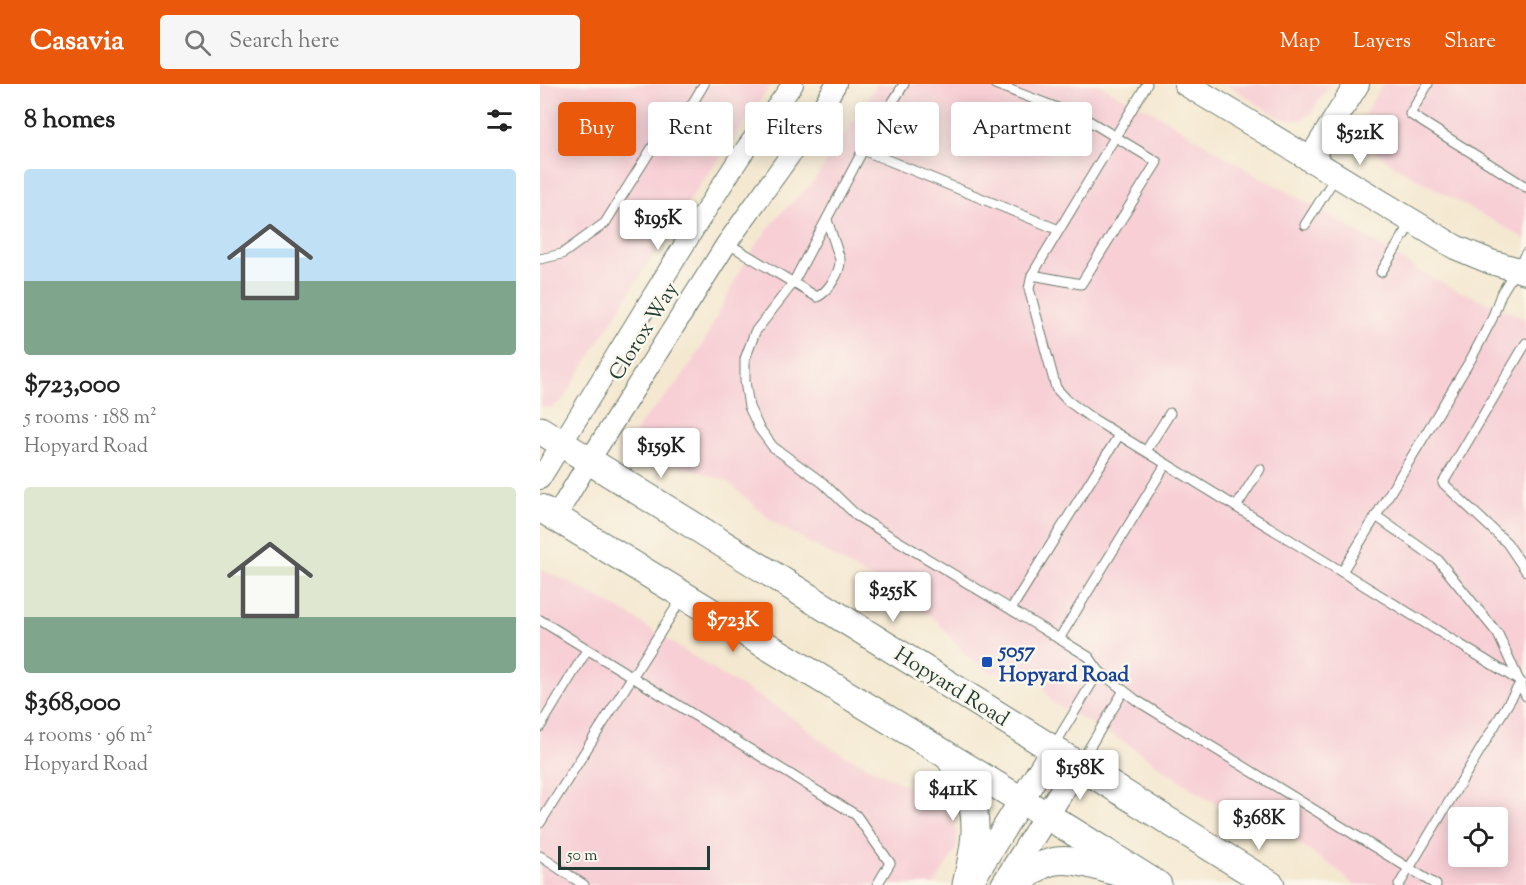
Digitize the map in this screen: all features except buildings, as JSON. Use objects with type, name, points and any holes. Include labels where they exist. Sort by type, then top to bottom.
[{"type":"main road","name":"Hopyard Road","points":[[551,436],[1271,885]]},
{"type":"main road","points":[[548,513],[1155,883]]},
{"type":"main road","points":[[950,758],[970,798],[975,816],[976,835],[967,885]]},
{"type":"main road","points":[[1017,885],[1039,867],[1054,861],[1067,860],[1155,883]]},
{"type":"street","name":"Clorox Way","points":[[540,478],[551,436],[792,84]]},
{"type":"street","name":"Clorox Way","points":[[548,513],[589,461],[727,243],[810,126],[836,84]]},
{"type":"street","points":[[1186,84],[1455,247],[1491,262],[1523,265]]},
{"type":"street","points":[[1310,160],[1357,84]]},
{"type":"street","points":[[967,885],[1053,748]]},
{"type":"street","points":[[1003,885],[1078,765]]},
{"type":"lane","points":[[540,259],[562,254],[605,223],[659,137],[685,116],[704,84]]},
{"type":"lane","points":[[893,102],[904,84]]},
{"type":"lane","points":[[995,84],[1086,119],[1157,162],[1082,284],[1032,275]]},
{"type":"lane","points":[[1147,84],[1032,275],[1029,289],[1056,388],[1068,401],[1119,435],[1521,682]]},
{"type":"lane","points":[[1428,84],[1410,114],[1526,187]]},
{"type":"lane","points":[[860,156],[793,283],[755,332],[745,359],[745,381],[749,407],[759,428],[773,447],[823,483],[857,516],[1089,657],[1099,671],[1123,692],[1436,885]]},
{"type":"lane","points":[[878,156],[1059,230]]},
{"type":"lane","points":[[1305,225],[1336,176]]},
{"type":"lane","points":[[727,243],[817,297],[824,294],[841,266],[826,220]]},
{"type":"lane","points":[[1381,272],[1412,222]]},
{"type":"lane","points":[[1342,572],[1471,359],[1492,319],[1501,294],[1523,265]]},
{"type":"lane","points":[[1526,343],[1443,483],[1507,543],[1526,571]]},
{"type":"lane","points":[[1146,452],[1170,413]]},
{"type":"lane","points":[[1011,609],[1119,435]]},
{"type":"lane","points":[[1059,639],[1166,464]]},
{"type":"lane","points":[[1236,507],[1260,469]]},
{"type":"lane","points":[[1376,516],[1438,560],[1498,634],[1526,696]]},
{"type":"lane","points":[[540,823],[683,596]]},
{"type":"lane","points":[[540,620],[856,815],[890,863],[877,885]]},
{"type":"lane","points":[[540,727],[588,650]]},
{"type":"lane","points":[[1053,748],[1099,671]]},
{"type":"lane","points":[[1399,885],[1521,682]]},
{"type":"lane","points":[[1078,765],[1123,692]]},
{"type":"lane","points":[[540,856],[580,884]]},
{"type":"shaded area","points":[[540,84],[772,84],[759,102],[745,102],[745,122],[733,139],[733,102],[648,102],[648,156],[721,156],[675,220],[562,401],[551,408],[540,407]]},
{"type":"shaded area","points":[[877,84],[1099,84],[1154,112],[1249,171],[1335,218],[1419,271],[1454,289],[1526,318],[1526,885],[1354,885],[1339,871],[1273,826],[1207,799],[1128,744],[1053,703],[1038,679],[1027,674],[1000,674],[989,671],[966,655],[936,620],[915,604],[772,521],[727,481],[654,457],[640,445],[635,434],[638,428],[678,383],[700,350],[738,274],[779,215],[813,182],[830,156],[843,156],[843,136],[855,118],[855,156],[939,156],[939,102],[865,102]]},
{"type":"shaded area","points":[[1227,84],[1330,84],[1310,114],[1303,119],[1291,120],[1280,118]]},
{"type":"shaded area","points":[[1383,84],[1526,84],[1526,239],[1396,167],[1365,144],[1363,133],[1366,112]]},
{"type":"shaded area","points":[[540,569],[626,613],[722,675],[782,710],[833,749],[936,801],[954,822],[957,837],[956,850],[934,885],[540,885]]},
{"type":"place","name":"5057 Hopyard Road","points":[[987,662]]}]
